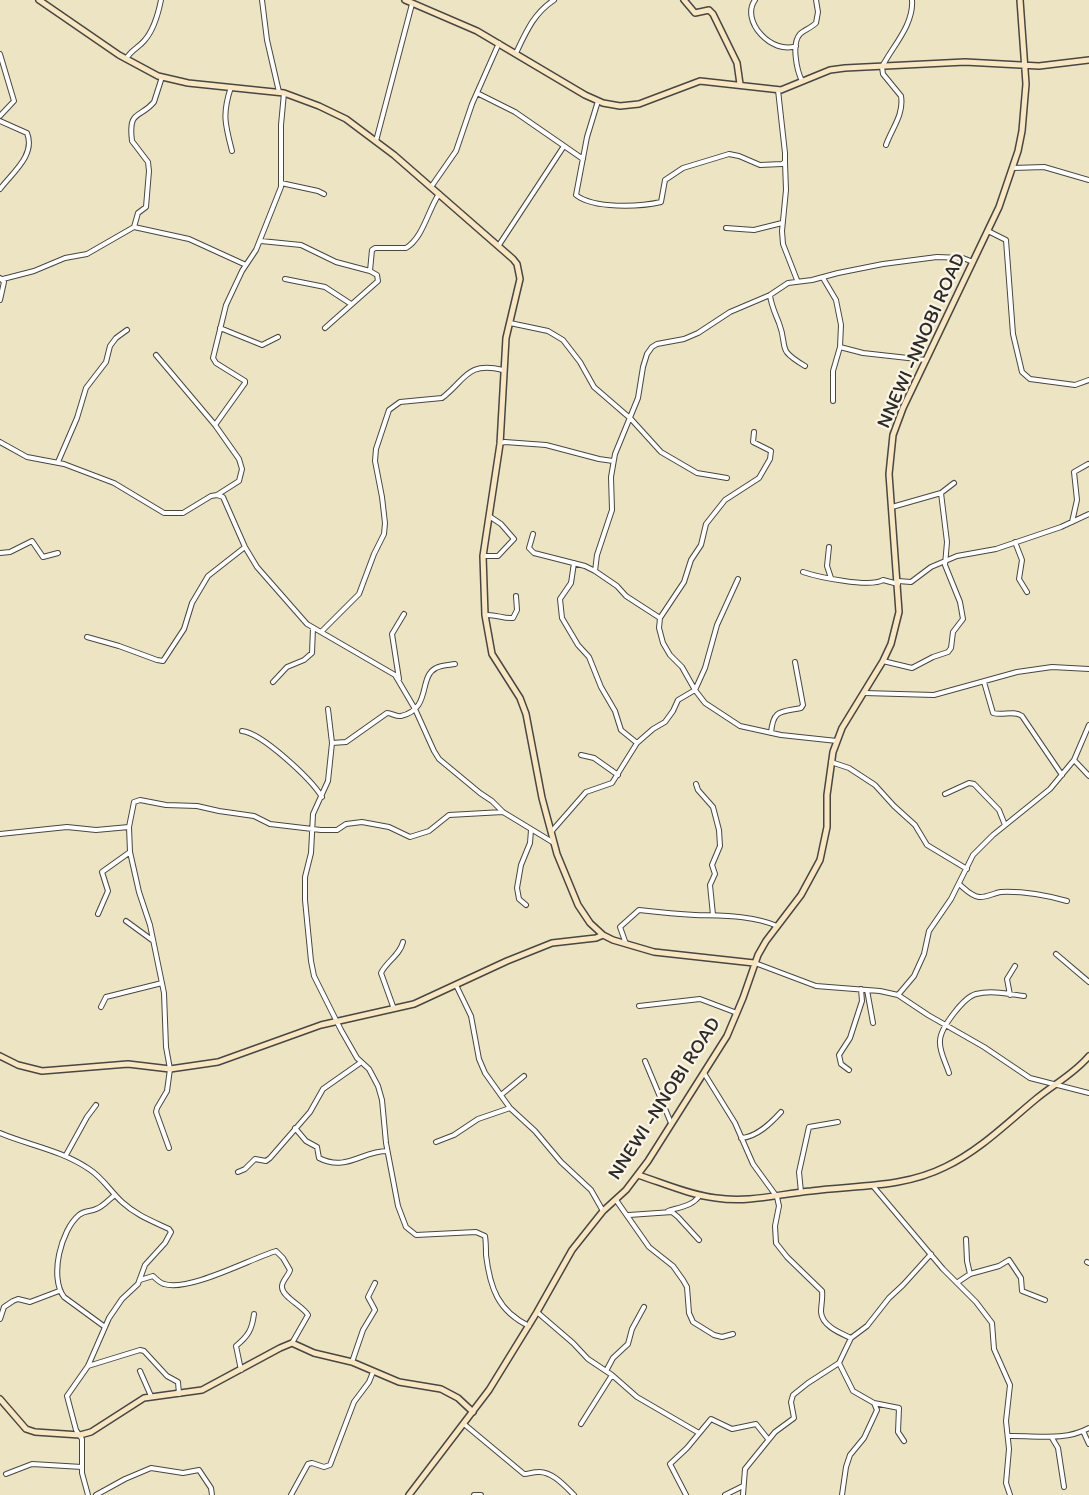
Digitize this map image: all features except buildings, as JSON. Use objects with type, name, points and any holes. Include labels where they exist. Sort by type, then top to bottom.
[{"type":"main road","points":[[39,0],[126,60],[162,77],[188,83],[282,93],[319,106],[346,119],[431,186],[513,259],[520,279],[509,323],[503,370],[500,444],[483,556],[485,615],[492,654],[520,698],[526,714],[542,798],[554,843],[578,905],[590,922],[603,934],[627,945],[654,952],[754,963]]},
{"type":"main road","points":[[405,0],[477,31],[561,81],[612,106],[629,106],[700,81],[778,90],[830,70],[965,62],[1057,65],[1089,60]]},
{"type":"main road","points":[[684,0],[695,13],[709,10],[713,14],[737,63],[740,84]]},
{"type":"main road","name":"NNEWI -NNOBI ROAD","points":[[409,1495],[489,1390],[572,1250],[603,1211],[638,1175],[727,1036],[738,1014],[754,963],[766,941],[801,895],[820,860],[827,827],[827,795],[831,762],[837,741],[842,728],[883,661],[891,644],[899,612],[889,474],[894,435],[903,408],[1007,188],[1022,131],[1026,64],[1020,0]]},
{"type":"main road","points":[[0,1056],[18,1065],[42,1071],[128,1064],[170,1069],[218,1062],[321,1025],[414,1004],[552,943],[596,938],[603,934]]},
{"type":"main road","points":[[638,1175],[700,1194],[734,1200],[873,1186],[919,1177],[975,1150],[1074,1071],[1089,1056]]},
{"type":"main road","points":[[0,1399],[26,1429],[35,1432],[80,1435],[91,1432],[134,1404],[151,1396],[202,1390],[292,1343],[314,1353],[352,1362],[409,1385],[441,1389],[458,1398],[473,1412]]},
{"type":"street","points":[[126,60],[150,32],[158,16],[161,0]]},
{"type":"street","points":[[215,425],[245,384],[214,360],[226,305],[260,241],[282,183],[280,138],[282,93],[267,40],[262,0]]},
{"type":"street","points":[[516,53],[534,17],[554,0]]},
{"type":"street","points":[[755,0],[751,10],[753,21],[766,39],[782,49],[796,46]]},
{"type":"street","points":[[802,82],[796,46],[800,34],[816,23],[818,12],[816,0]]},
{"type":"street","points":[[886,145],[891,130],[900,117],[902,100],[883,74],[882,67],[910,16],[912,0]]},
{"type":"street","points":[[376,141],[412,4]]},
{"type":"street","points":[[431,186],[456,151],[477,93],[499,43]]},
{"type":"street","points":[[0,54],[14,101],[0,116]]},
{"type":"street","points":[[0,300],[4,285],[2,279],[34,271],[65,258],[87,254],[134,227],[139,212],[147,207],[149,171],[148,162],[132,141],[133,120],[137,114],[154,102],[162,77]]},
{"type":"street","points":[[231,87],[224,111],[232,151]]},
{"type":"street","points":[[778,90],[786,190],[782,223],[783,244],[797,280]]},
{"type":"street","points":[[477,93],[515,112],[583,159]]},
{"type":"street","points":[[598,101],[583,159],[577,196],[591,201],[635,206],[661,202],[665,180],[684,168],[729,154],[760,165],[779,165],[784,162]]},
{"type":"street","points":[[0,121],[27,133],[29,144],[25,159],[0,189]]},
{"type":"street","points":[[499,245],[565,146]]},
{"type":"street","points":[[1013,168],[1044,167],[1089,180]]},
{"type":"street","points":[[282,183],[324,194]]},
{"type":"street","points":[[369,271],[373,249],[406,248],[411,245],[439,194]]},
{"type":"street","points":[[726,228],[750,231],[782,223]]},
{"type":"street","points":[[134,227],[189,239],[246,265]]},
{"type":"street","points":[[988,231],[1006,240],[1014,345],[1022,372],[1030,379],[1075,385],[1089,380]]},
{"type":"street","points":[[260,241],[301,245],[336,262],[377,275],[379,279],[325,328]]},
{"type":"street","points":[[595,571],[597,555],[612,510],[613,460],[631,419],[647,354],[652,347],[691,336],[730,312],[770,295],[782,285],[797,280],[823,278],[883,264],[937,257],[963,258],[974,262]]},
{"type":"street","points":[[823,278],[836,300],[841,325],[840,347],[833,371],[834,401]]},
{"type":"street","points":[[285,279],[325,288],[351,304]]},
{"type":"street","points":[[770,295],[772,309],[781,330],[783,346],[787,354],[805,366]]},
{"type":"street","points":[[509,323],[548,331],[563,340],[580,362],[594,387],[631,419],[661,452],[697,473],[727,478]]},
{"type":"street","points":[[220,328],[262,345],[278,337]]},
{"type":"street","points":[[58,462],[77,418],[86,388],[106,362],[110,346],[127,330]]},
{"type":"street","points":[[840,347],[863,353],[926,360]]},
{"type":"street","points":[[0,442],[27,457],[58,462],[114,483],[164,513],[183,513],[211,496],[217,495],[239,482],[242,469],[239,459],[215,425],[156,355]]},
{"type":"street","points":[[321,632],[359,594],[384,534],[382,497],[375,461],[376,449],[389,410],[400,402],[442,398],[459,381],[477,369],[484,367],[503,370]]},
{"type":"street","points":[[754,432],[753,442],[772,453],[767,465],[759,478],[725,500],[706,524],[701,545],[691,560],[684,582],[660,618],[659,628],[663,643],[705,702],[740,726],[771,733],[837,741]]},
{"type":"street","points":[[500,444],[505,442],[546,445],[599,459],[613,460]]},
{"type":"street","points":[[1072,522],[1077,500],[1074,472],[1088,464]]},
{"type":"street","points":[[891,507],[941,493],[954,483]]},
{"type":"street","points":[[883,661],[912,668],[950,651],[953,632],[961,623],[962,611],[944,561],[947,542],[941,493]]},
{"type":"street","points":[[217,495],[223,497],[245,547],[257,567],[313,628],[399,679]]},
{"type":"street","points":[[803,572],[819,577],[878,584],[883,580],[898,583],[915,580],[931,567],[957,556],[985,552],[1089,514]]},
{"type":"street","points":[[483,556],[498,556],[514,539],[501,524],[489,516]]},
{"type":"street","points":[[1083,517],[1089,523]]},
{"type":"street","points":[[533,534],[529,548],[531,551],[595,571],[617,586],[626,596],[660,618]]},
{"type":"street","points":[[0,554],[10,552],[32,541],[43,557],[58,553]]},
{"type":"street","points":[[1015,542],[1022,560],[1019,579],[1027,592]]},
{"type":"street","points":[[87,637],[163,661],[184,629],[192,603],[208,576],[245,547]]},
{"type":"street","points":[[829,547],[827,566],[831,578]]},
{"type":"street","points":[[574,563],[571,583],[560,599],[562,618],[578,645],[589,657],[601,687],[615,711],[621,730],[638,743]]},
{"type":"street","points":[[551,833],[586,792],[608,786],[618,775],[638,743],[653,729],[665,722],[678,700],[695,690],[705,668],[717,625],[738,579]]},
{"type":"street","points":[[485,615],[494,614],[505,619],[513,618],[517,610],[516,596]]},
{"type":"street","points":[[404,614],[392,634],[399,679],[439,759],[503,812],[554,843]]},
{"type":"street","points":[[273,682],[287,668],[308,658],[312,652],[313,628]]},
{"type":"street","points":[[771,733],[776,714],[784,710],[801,708],[803,705],[795,662]]},
{"type":"street","points":[[332,743],[346,742],[387,713],[401,716],[415,709],[421,701],[429,673],[435,668],[455,664]]},
{"type":"street","points":[[864,693],[934,695],[1017,672],[1052,668],[1089,669]]},
{"type":"street","points":[[984,682],[993,713],[1017,713],[1022,716],[1062,775]]},
{"type":"street","points":[[328,710],[332,743],[328,781],[313,814],[311,853],[305,877],[311,961],[320,988],[337,1021],[360,1063],[369,1069],[380,1093],[383,1127],[398,1206],[408,1230],[416,1235],[482,1233],[486,1241],[489,1275],[499,1301],[511,1316],[529,1326]]},
{"type":"street","points":[[898,995],[914,976],[924,954],[929,932],[959,884],[973,855],[1005,825],[1043,797],[1074,760],[1089,725]]},
{"type":"street","points":[[242,731],[254,734],[269,744],[315,787],[322,797]]},
{"type":"street","points":[[581,755],[594,758],[618,775]]},
{"type":"street","points":[[1074,760],[1089,776]]},
{"type":"street","points":[[831,762],[849,768],[875,784],[915,825],[927,845],[967,869]]},
{"type":"street","points":[[945,794],[969,783],[974,784],[999,810],[1005,825]]},
{"type":"street","points":[[696,784],[698,790],[713,807],[719,830],[720,846],[712,865],[715,874],[710,885],[713,915]]},
{"type":"street","points":[[169,1148],[156,1113],[167,1091],[170,1069],[166,1047],[165,1002],[153,940],[130,852],[129,827],[132,804],[140,800],[166,805],[198,806],[254,816],[270,824],[332,831],[353,822],[362,822],[389,827],[410,837],[429,831],[449,815],[503,812]]},
{"type":"street","points":[[0,834],[67,827],[96,830],[129,827]]},
{"type":"street","points":[[526,905],[519,899],[517,888],[531,830]]},
{"type":"street","points":[[98,914],[108,891],[102,872],[130,852]]},
{"type":"street","points":[[959,884],[977,897],[992,893],[1018,892],[1067,901]]},
{"type":"street","points":[[627,945],[620,927],[639,910],[764,920],[778,926]]},
{"type":"street","points":[[126,921],[153,940]]},
{"type":"street","points":[[395,1010],[381,973],[399,952],[403,942]]},
{"type":"street","points":[[1056,954],[1089,982]]},
{"type":"street","points":[[754,963],[816,986],[861,989],[898,995],[1030,1078],[1089,1093]]},
{"type":"street","points":[[1010,994],[1007,979],[1015,966]]},
{"type":"street","points":[[101,1008],[106,997],[162,983]]},
{"type":"street","points":[[456,985],[471,1016],[479,1059],[501,1095],[510,1108],[535,1131],[561,1162],[591,1190],[603,1211]]},
{"type":"street","points":[[849,1070],[842,1064],[839,1055],[850,1038],[862,1001],[861,989]]},
{"type":"street","points":[[867,990],[873,1023]]},
{"type":"street","points":[[949,1073],[940,1047],[940,1035],[969,996],[984,992],[1024,996]]},
{"type":"street","points":[[639,1006],[700,999],[738,1014]]},
{"type":"street","points":[[645,1061],[671,1124]]},
{"type":"street","points":[[238,1172],[245,1169],[255,1159],[266,1161],[270,1158],[316,1104],[325,1087],[360,1063]]},
{"type":"street","points":[[704,1072],[726,1105],[753,1164],[777,1197],[779,1206],[775,1226],[776,1243],[822,1291],[821,1314],[823,1319],[835,1331],[851,1338]]},
{"type":"street","points":[[501,1095],[524,1076]]},
{"type":"street","points":[[66,1155],[87,1116],[96,1105]]},
{"type":"street","points":[[436,1142],[454,1135],[478,1119],[510,1108]]},
{"type":"street","points":[[741,1138],[759,1131],[781,1113]]},
{"type":"street","points":[[801,1192],[798,1172],[809,1127],[838,1122]]},
{"type":"street","points":[[295,1128],[306,1141],[317,1147],[319,1158],[328,1162],[350,1162],[387,1151]]},
{"type":"street","points":[[0,1133],[27,1144],[66,1155],[97,1175],[115,1195],[141,1216],[171,1232],[165,1243],[145,1265],[135,1288],[122,1299],[105,1327],[88,1366],[68,1396],[76,1430],[83,1444],[82,1467],[88,1495]]},
{"type":"street","points":[[873,1186],[992,1323],[994,1349],[1011,1391],[1006,1409],[1008,1436],[1006,1482],[1010,1495]]},
{"type":"street","points":[[628,1215],[668,1211],[685,1206],[697,1199],[700,1194]]},
{"type":"street","points":[[105,1327],[59,1291],[58,1254],[69,1228],[79,1215],[97,1209],[115,1195]]},
{"type":"street","points":[[616,1200],[649,1247],[673,1266],[683,1280],[687,1287],[689,1313],[693,1322],[714,1335],[722,1337],[733,1334]]},
{"type":"street","points":[[668,1211],[678,1217],[699,1240]]},
{"type":"street","points":[[966,1239],[970,1274]]},
{"type":"street","points":[[140,1280],[153,1276],[165,1284],[181,1285],[269,1253],[278,1252],[290,1270],[282,1289],[308,1315],[292,1343]]},
{"type":"street","points":[[743,1495],[744,1472],[768,1439],[794,1418],[793,1395],[839,1363],[851,1338],[867,1326],[889,1298],[931,1254]]},
{"type":"street","points":[[958,1282],[970,1274],[993,1268],[1009,1260],[1021,1278],[1022,1292],[1045,1300]]},
{"type":"street","points":[[352,1362],[363,1330],[375,1310],[368,1297],[375,1283]]},
{"type":"street","points":[[0,1319],[4,1307],[12,1301],[18,1299],[30,1302],[59,1291]]},
{"type":"street","points":[[606,1371],[614,1358],[628,1344],[632,1329],[644,1307]]},
{"type":"street","points":[[537,1312],[588,1359],[637,1397],[699,1433]]},
{"type":"street","points":[[241,1370],[236,1346],[251,1332],[254,1314]]},
{"type":"street","points":[[88,1366],[140,1350],[167,1376],[178,1382],[179,1394]]},
{"type":"street","points":[[839,1363],[853,1391],[874,1403],[899,1408],[898,1432],[904,1441]]},
{"type":"street","points":[[140,1371],[151,1396]]},
{"type":"street","points":[[291,1495],[308,1464],[324,1467],[330,1464],[354,1402],[369,1382],[373,1372]]},
{"type":"street","points":[[581,1424],[612,1376]]},
{"type":"street","points":[[842,1495],[850,1455],[864,1438],[872,1423],[877,1410],[874,1403]]},
{"type":"street","points":[[686,1495],[670,1464],[713,1418],[732,1429],[756,1424],[768,1439]]},
{"type":"street","points":[[464,1424],[524,1474],[539,1471],[547,1473],[565,1485],[574,1495]]},
{"type":"street","points":[[1008,1436],[1052,1438],[1089,1428]]},
{"type":"street","points":[[1083,1431],[1089,1444]]},
{"type":"street","points":[[1052,1438],[1058,1448],[1064,1487]]},
{"type":"street","points":[[6,1474],[32,1464],[82,1467]]},
{"type":"street","points":[[96,1495],[151,1468],[174,1473],[199,1470],[211,1488],[212,1495]]},
{"type":"street","points":[[725,1495],[743,1486]]},
{"type":"street","points":[[474,1495],[481,1495]]}]
